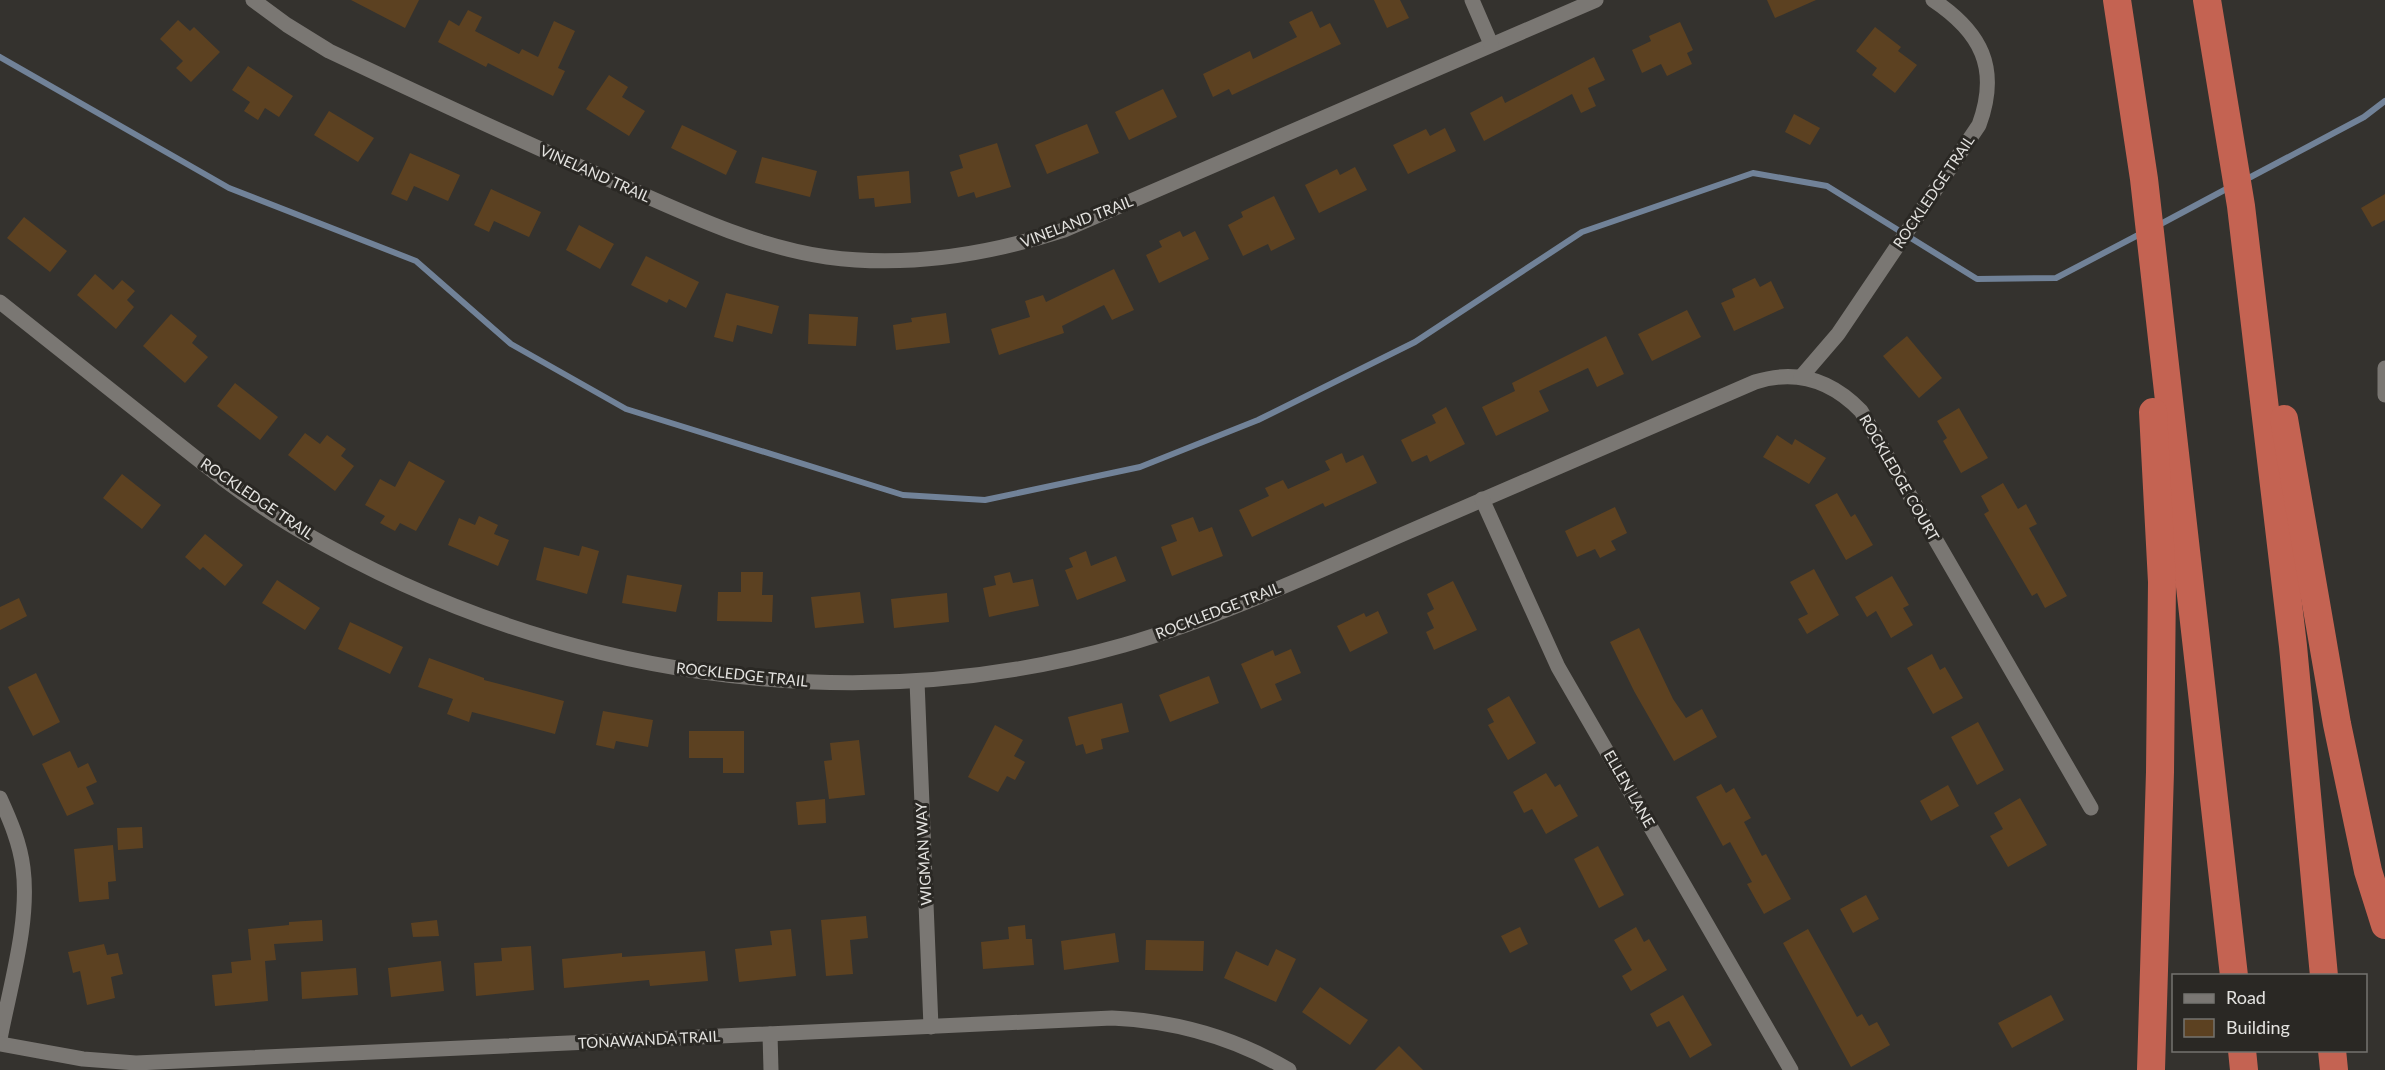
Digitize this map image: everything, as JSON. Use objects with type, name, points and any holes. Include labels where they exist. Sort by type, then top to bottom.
[{"type":"highway","points":[[2117,0],[2144,179],[2234,974]]},
{"type":"highway","points":[[2207,0],[2241,206],[2292,634],[2325,974]]},
{"type":"highway","points":[[2219,72],[2308,546],[2337,724],[2368,871],[2385,925]]},
{"type":"highway","points":[[2144,179],[2162,582],[2160,784],[2151,1070]]},
{"type":"highway","points":[[2242,1052],[2244,1070]]},
{"type":"highway","points":[[2332,1052],[2334,1070]]},
{"type":"street","name":"VINELAND TRAIL","points":[[253,0],[287,25],[329,51],[702,221],[780,248],[860,260],[910,261],[968,256],[1017,246],[1064,230],[1596,0]]},
{"type":"street","points":[[1472,0],[1491,44]]},
{"type":"street","name":"ROCKLEDGE TRAIL","points":[[1801,376],[1838,334],[1982,117],[1988,94],[1988,78],[1980,47],[1957,16],[1933,0]]},
{"type":"street","name":"ROCKLEDGE TRAIL","points":[[0,302],[231,484],[295,528],[424,594],[542,637],[683,671],[805,682],[917,681],[974,675],[1062,660],[1158,634],[1255,599],[1549,470]]},
{"type":"street","points":[[2385,368],[2385,395]]},
{"type":"street","name":"ROCKLEDGE COURT","points":[[1549,470],[1755,381],[1801,376],[1834,388],[1861,411],[2091,808]]},
{"type":"street","name":"ELLEN LANE","points":[[1482,499],[1558,667],[1791,1070]]},
{"type":"street","name":"WIGMAN WAY","points":[[917,681],[931,1027]]},
{"type":"street","points":[[0,798],[15,834],[24,881],[24,910],[0,1038]]},
{"type":"street","name":"TONAWANDA TRAIL","points":[[0,1044],[83,1059],[136,1063],[1112,1018],[1173,1024],[1218,1036],[1265,1056],[1289,1070]]},
{"type":"street","points":[[770,1034],[771,1070]]},
{"type":"building","points":[[351,0],[419,0],[405,28]]},
{"type":"building","points":[[1374,0],[1400,0],[1409,18],[1387,28]]},
{"type":"building","points":[[1767,0],[1816,0],[1775,18]]},
{"type":"building","points":[[468,10],[482,17],[475,31],[519,54],[522,49],[538,57],[554,21],[575,31],[558,68],[565,71],[553,96],[488,63],[486,67],[438,42],[449,20],[459,26]]},
{"type":"building","points":[[1312,11],[1320,28],[1330,23],[1341,44],[1232,95],[1229,89],[1213,97],[1203,74],[1250,51],[1253,59],[1297,37],[1289,22]]},
{"type":"building","points":[[178,20],[190,31],[194,27],[220,52],[191,82],[176,68],[183,61],[160,39]]},
{"type":"building","points":[[1680,22],[1693,50],[1687,53],[1692,64],[1667,76],[1661,64],[1642,73],[1632,50],[1651,41],[1649,36]]},
{"type":"building","points":[[1875,27],[1901,47],[1898,51],[1917,65],[1895,93],[1872,75],[1877,68],[1856,51]]},
{"type":"building","points":[[1594,57],[1605,80],[1588,88],[1596,106],[1581,113],[1572,94],[1484,141],[1470,113],[1502,96],[1505,103]]},
{"type":"building","points":[[248,66],[293,96],[279,117],[265,108],[258,120],[244,111],[250,102],[232,90]]},
{"type":"building","points":[[609,75],[628,87],[622,97],[645,111],[629,136],[586,109]]},
{"type":"building","points":[[1163,89],[1177,117],[1129,140],[1115,112]]},
{"type":"building","points":[[329,111],[374,138],[358,162],[314,135]]},
{"type":"building","points":[[1794,114],[1820,128],[1810,145],[1785,132]]},
{"type":"building","points":[[1087,124],[1099,153],[1047,174],[1035,145]]},
{"type":"building","points":[[682,125],[737,151],[726,175],[671,148]]},
{"type":"building","points":[[1445,128],[1456,151],[1408,174],[1393,145],[1426,129],[1430,136]]},
{"type":"building","points":[[997,143],[1011,187],[976,198],[974,192],[958,197],[950,172],[963,168],[959,155]]},
{"type":"building","points":[[410,153],[460,175],[448,201],[414,186],[407,201],[391,194]]},
{"type":"building","points":[[762,157],[817,171],[810,197],[755,183]]},
{"type":"building","points":[[1355,167],[1367,190],[1319,213],[1305,185],[1337,169],[1340,175]]},
{"type":"building","points":[[909,171],[911,203],[875,207],[874,198],[859,199],[857,176]]},
{"type":"building","points":[[491,189],[541,212],[529,237],[494,221],[489,232],[474,225]]},
{"type":"building","points":[[2385,194],[2385,220],[2372,227],[2361,208]]},
{"type":"building","points":[[1274,196],[1295,239],[1271,251],[1268,244],[1243,256],[1228,225],[1243,217],[1241,212]]},
{"type":"building","points":[[24,217],[67,251],[50,272],[7,238]]},
{"type":"building","points":[[579,225],[614,244],[600,269],[566,250]]},
{"type":"building","points":[[1180,231],[1183,237],[1195,231],[1209,259],[1159,283],[1146,255],[1162,247],[1159,241]]},
{"type":"building","points":[[646,256],[699,282],[686,308],[669,299],[667,303],[631,285]]},
{"type":"building","points":[[1114,269],[1134,310],[1112,320],[1104,305],[1062,326],[1064,333],[999,355],[991,329],[1030,317],[1025,301],[1043,295],[1046,302]]},
{"type":"building","points":[[95,274],[113,290],[122,280],[135,291],[127,300],[134,307],[116,329],[77,295]]},
{"type":"building","points":[[1755,278],[1760,287],[1771,281],[1784,308],[1734,331],[1721,303],[1735,297],[1732,289]]},
{"type":"building","points":[[726,293],[779,306],[772,334],[737,325],[733,342],[714,337]]},
{"type":"building","points":[[1687,310],[1701,337],[1652,361],[1638,334]]},
{"type":"building","points":[[946,313],[950,343],[896,350],[893,325],[912,322],[911,318]]},
{"type":"building","points":[[171,314],[197,336],[192,343],[208,357],[185,383],[143,346]]},
{"type":"building","points":[[809,314],[858,317],[856,346],[808,344]]},
{"type":"building","points":[[1606,336],[1624,374],[1597,387],[1588,368],[1539,391],[1549,411],[1496,436],[1482,407],[1515,391],[1512,383]]},
{"type":"building","points":[[1907,336],[1942,378],[1919,398],[1883,356]]},
{"type":"building","points":[[235,383],[278,417],[260,440],[217,406]]},
{"type":"building","points":[[1446,407],[1465,444],[1430,462],[1427,455],[1412,462],[1401,440],[1436,423],[1432,415]]},
{"type":"building","points":[[1959,408],[1988,458],[1961,473],[1943,441],[1947,438],[1937,421]]},
{"type":"building","points":[[305,433],[320,444],[327,435],[346,449],[341,456],[354,466],[335,491],[288,455]]},
{"type":"building","points":[[1777,435],[1792,445],[1795,439],[1826,458],[1809,484],[1763,457]]},
{"type":"building","points":[[1342,453],[1346,463],[1363,455],[1377,483],[1325,507],[1323,503],[1252,537],[1239,510],[1269,496],[1265,488],[1283,480],[1288,489],[1330,470],[1325,461]]},
{"type":"building","points":[[409,461],[445,481],[416,531],[400,523],[395,531],[380,523],[385,516],[365,505],[380,479],[395,487]]},
{"type":"building","points":[[122,474],[161,505],[142,529],[103,498]]},
{"type":"building","points":[[2003,483],[2018,509],[2026,504],[2037,524],[2029,528],[2067,596],[2045,608],[2037,593],[2032,596],[1984,514],[1989,511],[1981,496]]},
{"type":"building","points":[[1837,493],[1851,517],[1855,514],[1873,545],[1846,560],[1815,505]]},
{"type":"building","points":[[1615,507],[1627,533],[1611,541],[1616,550],[1600,558],[1595,549],[1577,557],[1565,531]]},
{"type":"building","points":[[479,516],[498,525],[494,534],[509,540],[498,566],[448,545],[459,518],[475,525]]},
{"type":"building","points":[[1193,517],[1199,532],[1212,527],[1223,556],[1172,576],[1161,547],[1177,541],[1171,525]]},
{"type":"building","points":[[205,534],[243,565],[225,586],[203,567],[200,570],[185,557]]},
{"type":"building","points":[[582,546],[599,551],[587,594],[536,580],[544,547],[579,556]]},
{"type":"building","points":[[1086,551],[1091,566],[1116,556],[1126,581],[1077,600],[1065,570],[1073,567],[1069,558]]},
{"type":"building","points":[[1814,569],[1839,615],[1807,634],[1798,619],[1808,614],[1790,582]]},
{"type":"building","points":[[741,572],[763,572],[762,595],[773,595],[772,622],[717,621],[718,592],[741,592]]},
{"type":"building","points":[[1010,572],[1013,583],[1033,579],[1039,606],[989,617],[983,588],[996,585],[994,576]]},
{"type":"building","points":[[627,575],[682,585],[676,612],[622,603]]},
{"type":"building","points":[[1892,576],[1909,605],[1903,608],[1913,625],[1891,638],[1876,611],[1867,617],[1855,597]]},
{"type":"building","points":[[277,580],[320,608],[305,630],[262,603]]},
{"type":"building","points":[[1453,581],[1477,630],[1434,650],[1426,632],[1434,628],[1427,613],[1434,609],[1427,594]]},
{"type":"building","points":[[860,592],[864,623],[815,628],[811,597]]},
{"type":"building","points":[[947,593],[949,622],[894,628],[891,599]]},
{"type":"building","points":[[19,598],[27,616],[0,630],[0,607]]},
{"type":"building","points":[[1378,611],[1388,633],[1350,652],[1337,626],[1364,613],[1366,617]]},
{"type":"building","points":[[350,622],[403,647],[390,674],[338,649]]},
{"type":"building","points":[[1639,628],[1673,699],[1686,718],[1702,709],[1717,737],[1674,761],[1634,691],[1610,642]]},
{"type":"building","points":[[1291,649],[1301,673],[1275,684],[1282,700],[1261,709],[1241,664],[1273,650],[1275,656]]},
{"type":"building","points":[[1932,654],[1940,670],[1945,667],[1963,698],[1933,714],[1907,668]]},
{"type":"building","points":[[429,658],[484,678],[484,680],[564,701],[555,734],[472,712],[469,722],[447,714],[453,699],[418,687]]},
{"type":"building","points":[[36,673],[60,722],[33,736],[8,687]]},
{"type":"building","points":[[1209,676],[1219,703],[1170,722],[1159,695]]},
{"type":"building","points":[[1509,696],[1536,743],[1508,760],[1488,725],[1494,722],[1487,709]]},
{"type":"building","points":[[1122,703],[1129,732],[1101,739],[1103,749],[1086,754],[1083,744],[1076,746],[1068,717]]},
{"type":"building","points":[[603,711],[653,720],[648,747],[616,741],[614,749],[596,745]]},
{"type":"building","points":[[1978,722],[2004,770],[1977,785],[1951,737]]},
{"type":"building","points":[[995,725],[1023,740],[1014,756],[1025,762],[1015,780],[1007,776],[998,792],[968,777]]},
{"type":"building","points":[[689,731],[744,731],[744,773],[723,773],[723,758],[689,758]]},
{"type":"building","points":[[859,740],[865,795],[829,799],[824,761],[832,760],[830,743]]},
{"type":"building","points":[[70,751],[78,768],[88,763],[97,782],[86,787],[94,804],[67,816],[42,764]]},
{"type":"building","points":[[1546,773],[1555,787],[1560,784],[1578,816],[1546,834],[1532,809],[1524,813],[1513,792]]},
{"type":"building","points":[[1721,784],[1726,793],[1734,788],[1751,818],[1744,822],[1762,856],[1766,854],[1791,899],[1764,914],[1747,884],[1752,882],[1730,842],[1723,846],[1696,797]]},
{"type":"building","points":[[1948,785],[1959,806],[1931,821],[1920,801]]},
{"type":"building","points":[[2020,798],[2047,845],[2008,867],[1990,836],[2003,829],[1994,813]]},
{"type":"building","points":[[825,799],[826,823],[798,825],[796,802]]},
{"type":"building","points":[[142,827],[143,848],[118,850],[117,828]]},
{"type":"building","points":[[113,845],[116,881],[108,882],[109,899],[79,902],[74,849]]},
{"type":"building","points":[[1598,846],[1624,895],[1599,908],[1574,859]]},
{"type":"building","points":[[1866,895],[1879,919],[1853,933],[1840,909]]},
{"type":"building","points":[[866,916],[868,938],[850,940],[853,974],[826,976],[821,920]]},
{"type":"building","points":[[322,920],[323,941],[274,944],[276,960],[265,961],[268,1001],[215,1006],[212,975],[232,973],[231,962],[251,960],[248,929],[289,925],[289,922]]},
{"type":"building","points":[[437,920],[439,936],[413,937],[411,923]]},
{"type":"building","points":[[1025,925],[1026,939],[1032,939],[1034,965],[983,969],[981,942],[1009,939],[1008,927]]},
{"type":"building","points":[[1520,927],[1528,944],[1510,953],[1501,936]]},
{"type":"building","points":[[1636,927],[1644,942],[1649,939],[1667,970],[1631,991],[1622,976],[1632,970],[1614,940]]},
{"type":"building","points":[[791,929],[796,976],[739,982],[735,949],[772,945],[770,931]]},
{"type":"building","points":[[1808,929],[1857,1017],[1862,1014],[1869,1026],[1877,1022],[1890,1045],[1851,1067],[1783,943]]},
{"type":"building","points":[[1115,933],[1119,962],[1064,970],[1061,941]]},
{"type":"building","points":[[1146,940],[1204,941],[1203,971],[1145,970]]},
{"type":"building","points":[[104,944],[107,955],[118,953],[123,974],[111,977],[115,998],[87,1005],[80,971],[73,973],[68,952]]},
{"type":"building","points":[[531,946],[534,990],[476,996],[474,963],[502,961],[501,948]]},
{"type":"building","points":[[1276,949],[1296,959],[1276,1002],[1224,978],[1236,951],[1268,966]]},
{"type":"building","points":[[705,951],[708,981],[650,986],[649,980],[564,988],[562,959],[622,953],[622,957]]},
{"type":"building","points":[[441,961],[444,991],[391,997],[388,968]]},
{"type":"building","points":[[356,968],[358,995],[302,999],[301,972]]},
{"type":"building","points":[[1320,987],[1368,1020],[1350,1045],[1302,1012]]},
{"type":"building","points":[[1683,995],[1712,1045],[1690,1058],[1669,1021],[1657,1027],[1650,1014]]},
{"type":"building","points":[[2051,995],[2064,1020],[2012,1048],[1998,1023]]},
{"type":"building","points":[[1399,1046],[1423,1070],[1375,1070]]},
{"type":"waterway","points":[[0,57],[229,188],[416,261],[511,344],[626,409],[903,495],[985,500],[1140,467],[1258,420],[1415,342],[1582,232],[1753,173],[1827,186],[1977,279],[2056,278],[2142,233]]},
{"type":"waterway","points":[[2245,180],[2364,117],[2385,101]]},
{"type":"waterway","points":[[2157,226],[2230,187]]}]
